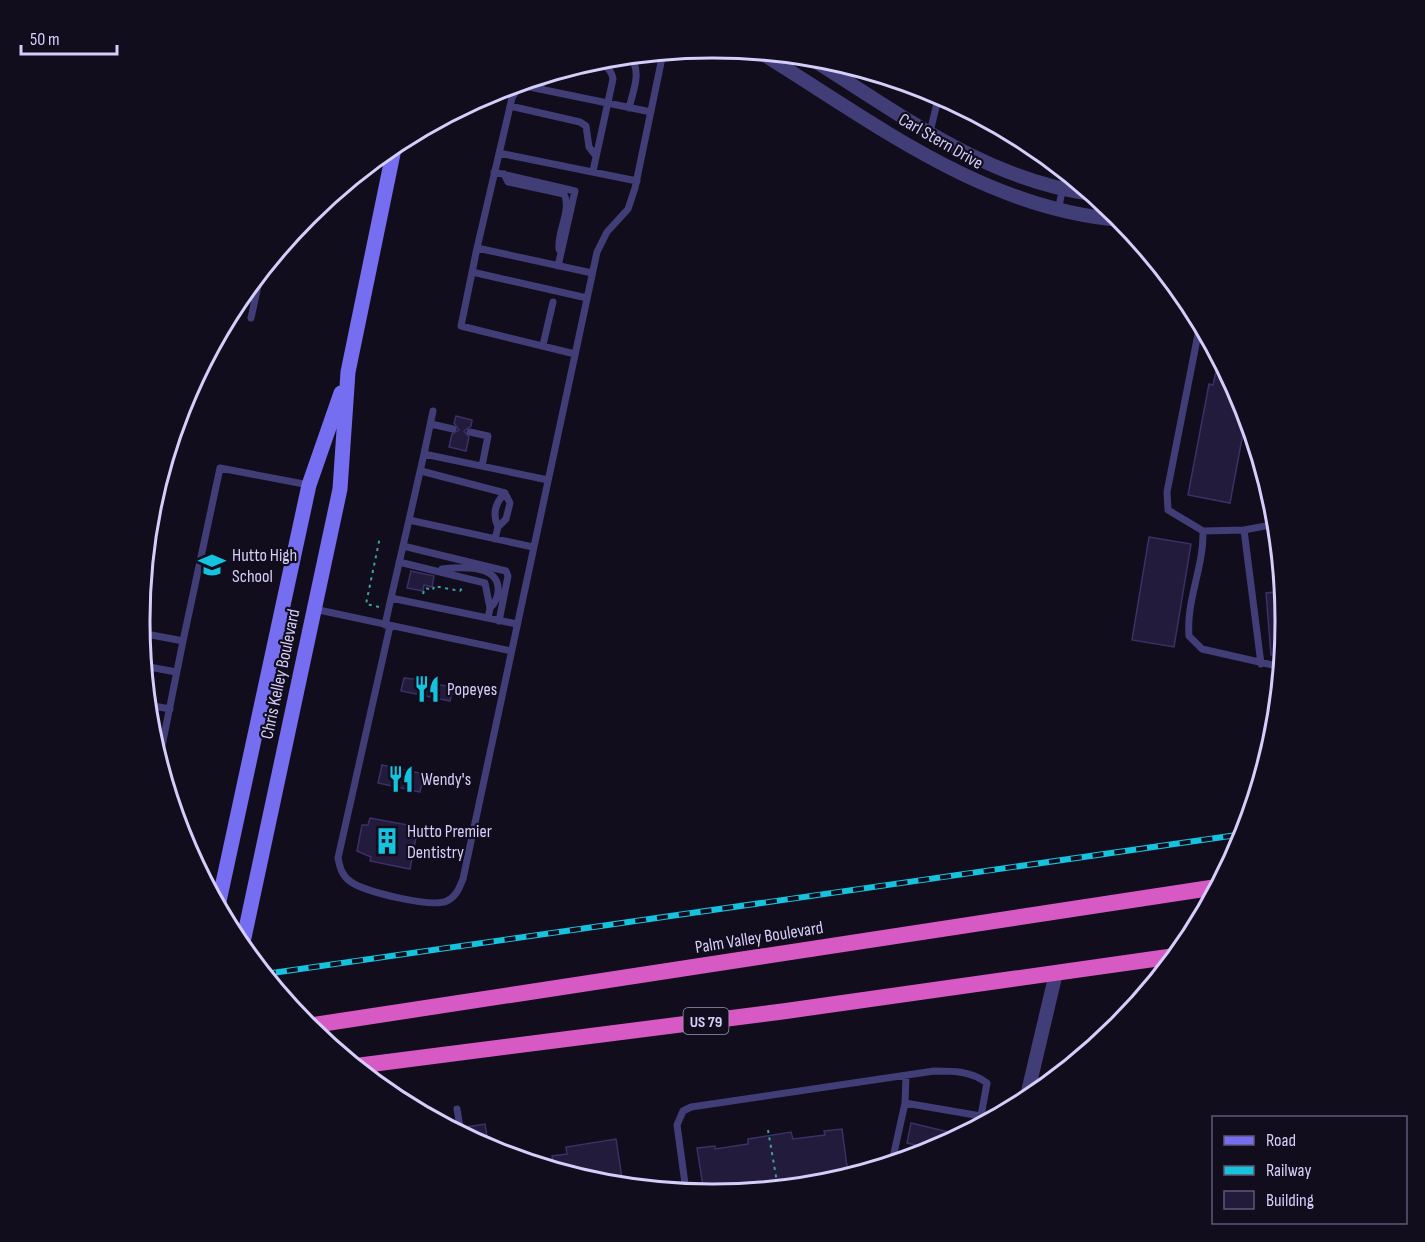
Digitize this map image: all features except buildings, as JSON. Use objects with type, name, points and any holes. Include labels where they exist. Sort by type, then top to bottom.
[{"type":"highway","name":"Palm Valley Boulevard","points":[[320,1024],[1207,889]]},
{"type":"highway","name":"US 79","points":[[367,1065],[1163,958]]},
{"type":"main road","name":"Chris Kelley Boulevard","points":[[221,894],[309,485],[348,372],[392,159]]},
{"type":"main road","name":"Chris Kelley Boulevard","points":[[245,934],[340,489],[348,372]]},
{"type":"street","name":"Carl Stern Drive","points":[[775,62],[959,174],[1019,199],[1058,210],[1104,217]]},
{"type":"street","name":"Carl Stern Drive","points":[[832,71],[957,149],[1009,174],[1074,191]]},
{"type":"street","points":[[1029,1086],[1056,973]]},
{"type":"lane","points":[[433,411],[391,598],[338,858],[340,870],[348,881],[362,888],[419,901],[444,902],[455,896],[463,879],[592,273],[600,243],[628,209],[661,61]]},
{"type":"lane","points":[[629,108],[637,70],[635,64]]},
{"type":"lane","points":[[593,171],[614,79],[609,68]]},
{"type":"lane","points":[[539,89],[541,85]]},
{"type":"lane","points":[[535,87],[651,112]]},
{"type":"lane","points":[[515,94],[510,106],[494,172],[461,326],[575,354]]},
{"type":"lane","points":[[930,132],[937,105]]},
{"type":"lane","points":[[510,106],[580,122],[586,126],[589,147],[596,156]]},
{"type":"lane","points":[[499,153],[636,181]]},
{"type":"lane","points":[[494,172],[575,191],[558,266]]},
{"type":"lane","points":[[1058,210],[1064,183]]},
{"type":"lane","points":[[477,248],[592,273]]},
{"type":"lane","points":[[472,272],[587,298]]},
{"type":"lane","points":[[251,318],[257,292]]},
{"type":"lane","points":[[543,345],[553,302]]},
{"type":"lane","points":[[1198,338],[1167,492],[1168,510],[1203,531],[1244,530],[1266,526]]},
{"type":"lane","points":[[431,424],[453,429]]},
{"type":"lane","points":[[470,432],[488,436],[482,466]]},
{"type":"lane","points":[[424,454],[548,480]]},
{"type":"lane","points":[[163,741],[220,468],[309,485]]},
{"type":"lane","points":[[421,471],[505,493],[510,503],[506,519],[498,527],[495,539]]},
{"type":"lane","points":[[498,527],[494,518],[498,500],[505,493]]},
{"type":"lane","points":[[409,520],[533,547]]},
{"type":"lane","points":[[1244,530],[1261,664]]},
{"type":"lane","points":[[1203,531],[1203,550],[1187,618],[1189,636],[1202,649],[1273,666]]},
{"type":"lane","points":[[403,546],[507,571],[500,621]]},
{"type":"lane","points":[[399,562],[436,569],[486,583],[490,608],[488,618]]},
{"type":"lane","points":[[436,569],[461,566],[491,573],[497,581],[499,592],[496,602],[490,608]]},
{"type":"lane","points":[[391,598],[517,624]]},
{"type":"lane","points":[[314,608],[387,626],[511,651]]},
{"type":"lane","points":[[150,635],[183,641]]},
{"type":"lane","points":[[152,668],[176,672]]},
{"type":"lane","points":[[157,707],[170,709]]},
{"type":"lane","points":[[685,1182],[677,1125],[683,1111],[691,1107],[934,1071],[957,1071],[977,1076],[987,1083],[981,1115]]},
{"type":"lane","points":[[894,1154],[906,1103],[906,1076]]},
{"type":"lane","points":[[906,1103],[979,1116]]},
{"type":"lane","points":[[457,1109],[459,1123]]},
{"type":"path","points":[[379,607],[366,604],[380,537]]},
{"type":"path","points":[[416,593],[424,594],[425,588],[433,590],[435,579]]},
{"type":"path","points":[[434,586],[460,591],[461,588],[472,590]]},
{"type":"path","points":[[768,1130],[777,1180]]},
{"type":"railway","points":[[274,973],[1232,836]]},
{"type":"place","name":"Hutto High School","points":[[212,565]]},
{"type":"place","name":"Popeyes","points":[[427,689]]},
{"type":"place","name":"Wendy's","points":[[401,779]]},
{"type":"place","name":"Hutto Premier Dentistry","points":[[387,841]]}]
